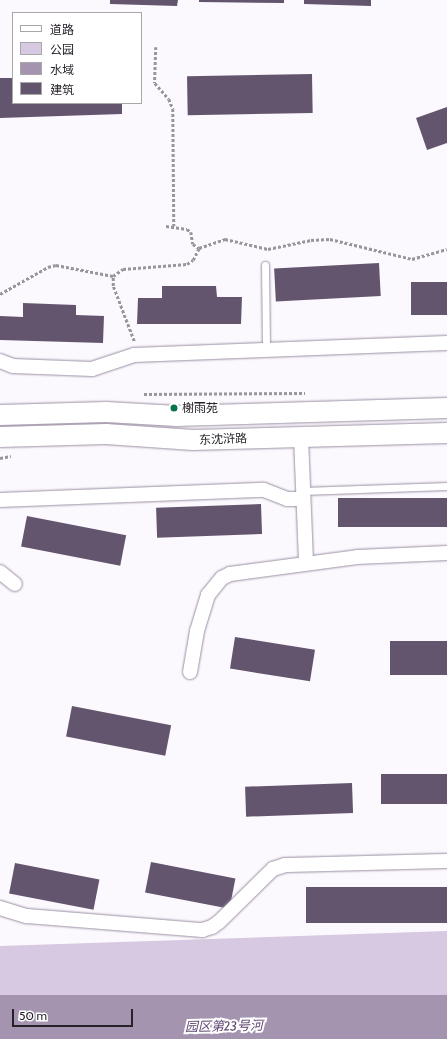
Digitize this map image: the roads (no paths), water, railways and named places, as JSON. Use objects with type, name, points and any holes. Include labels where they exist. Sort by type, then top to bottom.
[{"type":"main road","name":"东沈浒路","points":[[0,415],[106,412],[177,416],[447,408]]},
{"type":"main road","name":"东沈浒路","points":[[0,438],[106,434],[192,440],[447,433]]},
{"type":"street","points":[[0,361],[13,366],[92,368],[134,355],[447,343]]},
{"type":"street","points":[[301,437],[306,562]]},
{"type":"street","points":[[0,500],[264,490],[287,499],[303,495]]},
{"type":"street","points":[[190,672],[202,612],[208,595],[222,578],[230,574],[306,562],[336,561],[357,556],[447,553]]},
{"type":"street","points":[[0,572],[15,584]]},
{"type":"street","points":[[0,908],[27,916],[202,930],[212,928],[219,922],[273,869],[285,866],[447,860]]},
{"type":"lane","points":[[265,265],[266,351]]},
{"type":"lane","points":[[303,495],[447,486]]},
{"type":"water","name":"园区第23号河","points":[[0,995],[447,995],[447,1039],[0,1039]]},
{"type":"place","name":"榭雨苑","points":[[174,408]]}]
